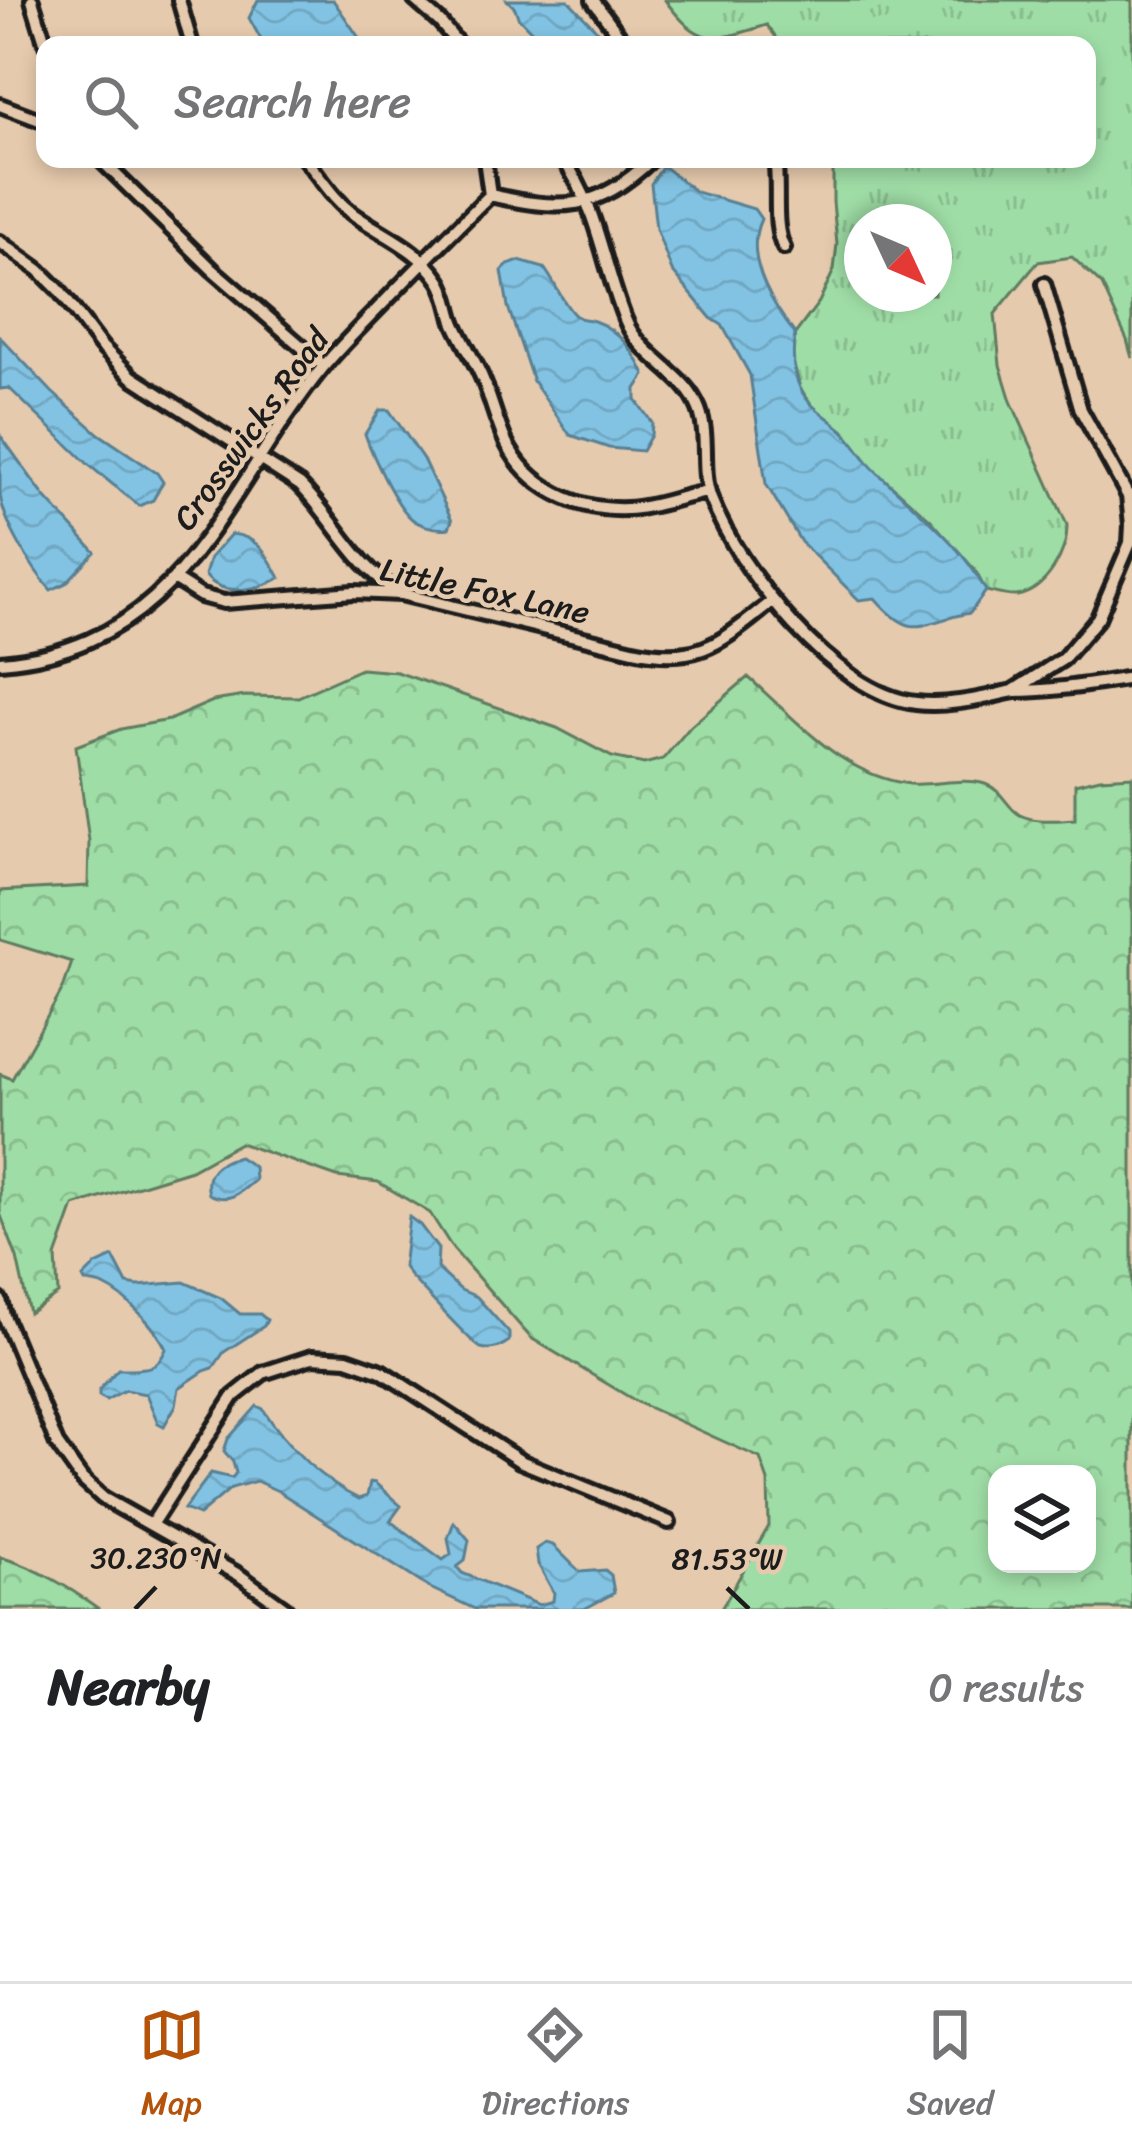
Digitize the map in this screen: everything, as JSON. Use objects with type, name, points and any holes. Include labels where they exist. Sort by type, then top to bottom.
[{"type":"street","points":[[32,0],[43,36]]},
{"type":"street","points":[[178,0],[189,36]]},
{"type":"street","points":[[415,0],[452,36]]},
{"type":"street","points":[[593,0],[619,36]]},
{"type":"street","points":[[0,105],[36,117]]},
{"type":"street","points":[[109,168],[213,270],[324,366]]},
{"type":"street","points":[[313,168],[350,212],[401,242],[442,285],[507,445],[531,477],[575,502],[610,508],[638,508],[709,492]]},
{"type":"street","points":[[486,168],[490,195],[563,207],[588,201],[641,168]]},
{"type":"street","points":[[568,168],[588,201],[631,334],[680,380],[696,404],[704,428],[709,492],[734,541],[773,601],[842,671],[900,701],[933,705],[1132,678]]},
{"type":"street","points":[[777,168],[778,232],[784,248]]},
{"type":"street","name":"Crosswicks Road","points":[[0,662],[78,647],[146,607],[174,579],[227,509],[324,366],[490,195]]},
{"type":"street","points":[[0,242],[58,289],[101,346],[132,377],[300,485],[362,564],[401,594]]},
{"type":"street","points":[[1012,691],[1063,659],[1098,618],[1130,543],[1130,496],[1081,410],[1044,284]]},
{"type":"street","name":"Little Fox Lane","points":[[174,579],[217,601],[354,592],[401,594],[669,656],[691,654],[717,643],[773,601]]},
{"type":"street","points":[[0,1300],[63,1454],[92,1489],[239,1575],[286,1609]]},
{"type":"street","points":[[151,1526],[233,1396],[263,1373],[312,1357],[347,1359],[381,1371],[519,1461],[669,1522]]},
{"type":"green space","points":[[665,0],[1132,0],[1132,358],[1102,285],[1072,257],[1038,262],[995,314],[1000,365],[1011,401],[1067,525],[1064,547],[1053,569],[1028,593],[1013,596],[986,591],[975,570],[931,520],[871,467],[843,430],[817,412],[800,388],[792,358],[795,334],[819,302],[834,270],[833,168],[1096,168],[1096,36],[775,36],[767,25],[726,36],[698,33]]},
{"type":"green space","points":[[361,669],[397,672],[557,728],[612,757],[644,764],[663,759],[691,726],[748,677],[822,743],[863,770],[910,784],[985,784],[1026,818],[1075,819],[1075,784],[1132,776],[1132,1609],[721,1609],[769,1526],[768,1481],[760,1458],[639,1403],[531,1338],[453,1249],[430,1213],[378,1182],[337,1177],[240,1143],[191,1170],[74,1206],[56,1257],[58,1294],[29,1313],[17,1258],[0,1213],[0,1074],[12,1079],[63,989],[72,962],[0,940],[0,891],[88,886],[89,841],[76,746],[121,729],[169,720],[213,701],[298,697]]},
{"type":"green space","points":[[0,1557],[52,1578],[99,1609],[0,1609]]},
{"type":"water","points":[[258,0],[333,0],[358,36],[259,36],[249,18]]},
{"type":"water","points":[[507,0],[568,0],[602,36],[536,36]]},
{"type":"water","points":[[666,168],[696,192],[754,209],[761,219],[755,249],[758,264],[769,294],[795,334],[793,361],[800,388],[963,556],[986,591],[970,613],[919,626],[900,621],[875,598],[859,600],[801,542],[766,484],[750,375],[722,325],[672,271],[656,229],[651,184]]},
{"type":"water","points":[[519,261],[544,268],[572,312],[611,330],[636,358],[645,375],[636,389],[636,400],[652,423],[642,451],[609,448],[570,435],[533,381],[508,307],[502,271]]},
{"type":"water","points":[[0,337],[99,434],[157,473],[163,482],[153,500],[139,506],[9,388],[0,389]]},
{"type":"water","points":[[380,410],[389,410],[423,459],[452,520],[449,528],[416,521],[392,491],[365,434]]},
{"type":"water","points":[[0,435],[44,496],[95,552],[66,583],[51,590],[7,519],[0,495]]},
{"type":"water","points":[[231,534],[255,543],[280,578],[241,590],[212,582],[205,575],[210,558]]},
{"type":"water","points":[[239,1157],[254,1167],[255,1180],[228,1197],[209,1194],[208,1180],[214,1169]]},
{"type":"water","points":[[409,1217],[438,1249],[437,1268],[461,1290],[477,1297],[509,1333],[509,1341],[496,1348],[481,1348],[410,1276],[404,1267]]},
{"type":"water","points":[[113,1257],[127,1284],[184,1282],[221,1298],[240,1314],[260,1314],[267,1320],[224,1352],[213,1368],[179,1388],[164,1426],[158,1423],[146,1394],[125,1390],[106,1400],[99,1396],[118,1369],[152,1366],[166,1349],[148,1322],[122,1297],[102,1285],[85,1282],[83,1278],[96,1265]]},
{"type":"water","points":[[257,1406],[305,1461],[331,1482],[359,1499],[367,1496],[370,1482],[375,1483],[401,1506],[390,1521],[443,1560],[451,1554],[448,1538],[454,1522],[469,1540],[465,1561],[457,1567],[462,1573],[539,1605],[553,1601],[554,1593],[538,1564],[536,1549],[545,1543],[580,1572],[605,1570],[611,1575],[614,1593],[584,1609],[475,1609],[428,1587],[256,1481],[231,1488],[199,1515],[184,1509],[211,1473],[232,1478],[236,1473],[224,1451],[228,1439]]}]
